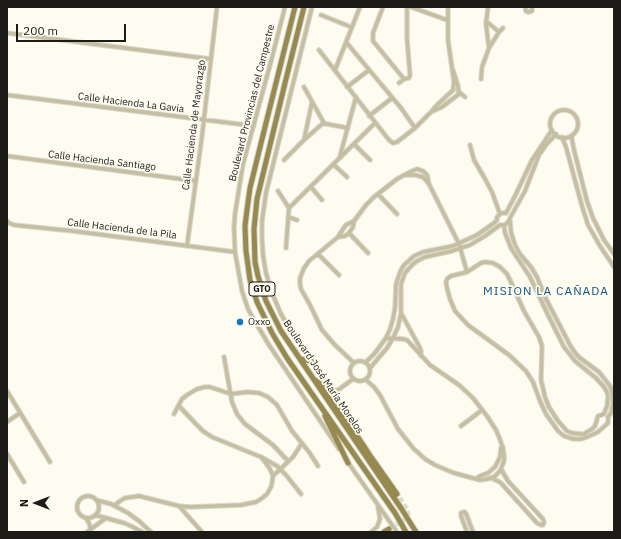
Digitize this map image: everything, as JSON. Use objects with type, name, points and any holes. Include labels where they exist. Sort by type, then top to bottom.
[{"type":"main road","name":"Boulevard José María Morelos","points":[[295,7],[250,188],[246,210],[246,252],[250,280],[261,312],[287,358],[395,513],[406,532]]},
{"type":"main road","name":"Boulevard José María Morelos","points":[[304,7],[257,198],[254,229],[256,262],[266,301],[276,322],[416,532]]},
{"type":"main road","points":[[300,359],[311,361]]},
{"type":"main road","points":[[314,379],[322,385],[333,398],[397,494]]},
{"type":"main road","points":[[315,398],[348,463]]},
{"type":"street","name":"Calle Hacienda de Mayorazgo","points":[[187,246],[217,7]]},
{"type":"street","name":"Boulevard Provincias del Campestre","points":[[285,7],[243,164],[237,197],[234,228],[235,252],[242,291],[250,313],[269,345],[348,463],[397,532]]},
{"type":"street","points":[[312,7],[266,193],[262,230],[263,256],[272,293],[288,326],[329,386],[333,390],[336,390],[353,379]]},
{"type":"street","points":[[335,70],[360,7]]},
{"type":"street","points":[[383,7],[373,33],[373,41],[404,80]]},
{"type":"street","points":[[399,83],[409,78],[410,75],[407,7]]},
{"type":"street","points":[[411,7],[447,20]]},
{"type":"street","points":[[319,50],[389,140],[394,143],[397,142],[416,128],[438,104],[452,92],[454,88],[448,40],[448,7]]},
{"type":"street","points":[[488,7],[486,22],[489,48]]},
{"type":"street","points":[[525,7],[526,11],[528,12],[532,11],[532,7]]},
{"type":"street","points":[[321,15],[351,27]]},
{"type":"street","points":[[486,22],[499,32]]},
{"type":"street","points":[[481,79],[482,67],[489,48],[503,28]]},
{"type":"street","points":[[7,33],[210,59]]},
{"type":"street","points":[[346,42],[416,128]]},
{"type":"street","points":[[452,67],[460,92]]},
{"type":"street","points":[[347,87],[369,70]]},
{"type":"street","points":[[304,87],[324,123],[348,128]]},
{"type":"street","points":[[454,88],[465,97]]},
{"type":"street","points":[[431,112],[442,107],[460,92]]},
{"type":"street","name":"Calle Hacienda La Gavia","points":[[7,95],[254,126]]},
{"type":"street","points":[[340,158],[356,98]]},
{"type":"street","points":[[369,116],[392,98]]},
{"type":"street","points":[[304,140],[312,102]]},
{"type":"street","points":[[560,110],[569,111],[576,117],[578,122],[577,127],[576,131],[572,135],[562,137],[552,130],[550,125],[553,116],[560,110]]},
{"type":"street","points":[[284,160],[324,123]]},
{"type":"street","points":[[286,248],[290,208],[375,123]]},
{"type":"street","points":[[506,213],[534,156],[552,130]]},
{"type":"street","points":[[370,368],[380,358],[398,327],[400,313],[400,288],[405,273],[412,264],[421,258],[460,249],[502,225],[507,224],[525,191],[537,159],[542,150],[556,134]]},
{"type":"street","points":[[572,135],[574,150],[591,212],[598,229],[614,254]]},
{"type":"street","points":[[562,137],[588,225],[614,267]]},
{"type":"street","points":[[354,144],[370,160]]},
{"type":"street","points":[[470,145],[474,160],[492,192],[500,214]]},
{"type":"street","name":"Calle Hacienda Santiago","points":[[7,156],[196,181]]},
{"type":"street","points":[[334,164],[348,177]]},
{"type":"street","points":[[338,237],[345,236],[349,233],[353,227],[354,221],[366,204],[398,179],[417,169],[425,172],[429,184]]},
{"type":"street","points":[[526,172],[531,175]]},
{"type":"street","points":[[405,175],[423,177],[429,184],[459,244],[467,272]]},
{"type":"street","points":[[311,187],[322,200]]},
{"type":"street","points":[[519,187],[525,191]]},
{"type":"street","points":[[278,191],[290,208]]},
{"type":"street","points":[[378,194],[397,214]]},
{"type":"street","points":[[366,362],[386,338],[390,329],[393,319],[396,286],[398,277],[404,265],[414,256],[423,252],[459,244],[480,233],[497,220],[497,217],[500,214],[506,213]]},
{"type":"street","points":[[506,213],[510,219],[511,232],[515,245],[537,277],[545,297],[570,346],[580,358],[599,372],[610,386],[613,396],[613,404],[608,417],[608,423],[593,435],[581,439],[574,439],[564,436],[558,431],[546,414],[533,382],[526,371],[509,355],[468,325],[455,311],[447,288],[447,280],[449,277],[467,272],[481,263],[488,262],[497,265],[507,274],[524,310],[540,337],[542,346],[541,380],[543,390],[549,407],[558,421],[567,431],[584,434],[592,429],[598,416],[604,414]]},
{"type":"street","points":[[288,217],[297,220]]},
{"type":"street","points":[[497,220],[502,225],[511,248],[530,277],[567,352],[604,387],[608,397],[604,414]]},
{"type":"street","points":[[354,221],[346,225],[338,237],[309,261],[300,278],[300,287],[325,334],[354,363]]},
{"type":"street","name":"Calle Hacienda de la Pila","points":[[7,222],[12,225],[80,232],[235,252]]},
{"type":"street","points":[[349,233],[368,253]]},
{"type":"street","points":[[318,254],[339,275]]},
{"type":"street","points":[[398,277],[403,279]]},
{"type":"street","points":[[400,313],[421,350],[421,356]]},
{"type":"street","points":[[366,380],[377,390],[383,399],[393,422],[398,429],[425,459],[442,468],[476,479],[485,480],[490,478],[496,475],[501,469],[504,458],[496,430],[473,398],[427,362],[407,340],[386,338]]},
{"type":"street","points":[[375,353],[380,358]]},
{"type":"street","points":[[224,357],[234,408],[245,424],[264,437],[288,461]]},
{"type":"street","points":[[360,361],[366,362],[370,368],[370,375],[366,380],[360,382],[353,379],[350,369],[354,363],[360,361]]},
{"type":"street","points":[[174,414],[182,399],[187,395],[197,389],[210,386],[231,394],[253,392],[268,397],[276,405],[288,425],[318,466]]},
{"type":"street","points":[[7,391],[50,462]]},
{"type":"street","points":[[179,406],[212,438],[260,457],[280,468],[301,494]]},
{"type":"street","points":[[461,426],[482,410]]},
{"type":"street","points":[[7,422],[20,413]]},
{"type":"street","points":[[604,414],[608,417]]},
{"type":"street","points":[[597,421],[599,425],[603,426]]},
{"type":"street","points":[[272,476],[293,457],[302,443]]},
{"type":"street","points":[[476,479],[488,473],[496,465],[500,457],[501,444]]},
{"type":"street","points":[[7,454],[24,482]]},
{"type":"street","points":[[114,505],[125,498],[139,496],[179,506],[198,507],[241,505],[256,502],[265,497],[272,487],[272,476],[265,462],[260,457]]},
{"type":"street","points":[[490,478],[500,482],[537,523],[543,525],[543,520],[514,488],[501,469]]},
{"type":"street","points":[[96,500],[98,502],[98,509],[95,515],[91,518],[81,516],[77,511],[79,501],[86,496],[91,497],[114,505],[133,516],[151,532]]},
{"type":"street","points":[[371,532],[377,527],[380,518],[380,513],[376,502]]},
{"type":"street","points":[[179,506],[202,532]]},
{"type":"street","points":[[467,532],[461,517],[461,513],[463,512],[465,512],[467,516],[473,532]]},
{"type":"street","points":[[95,515],[124,523],[142,532]]},
{"type":"street","points":[[86,518],[90,524],[89,531]]},
{"type":"street","points":[[89,531],[106,518]]},
{"type":"tunnel","points":[[390,529],[408,516],[406,508],[397,494]]},
{"type":"place","name":"Oxxo","points":[[240,322]]},
{"type":"district","name":"MISION LA CAÑADA","points":[[546,292]]}]
